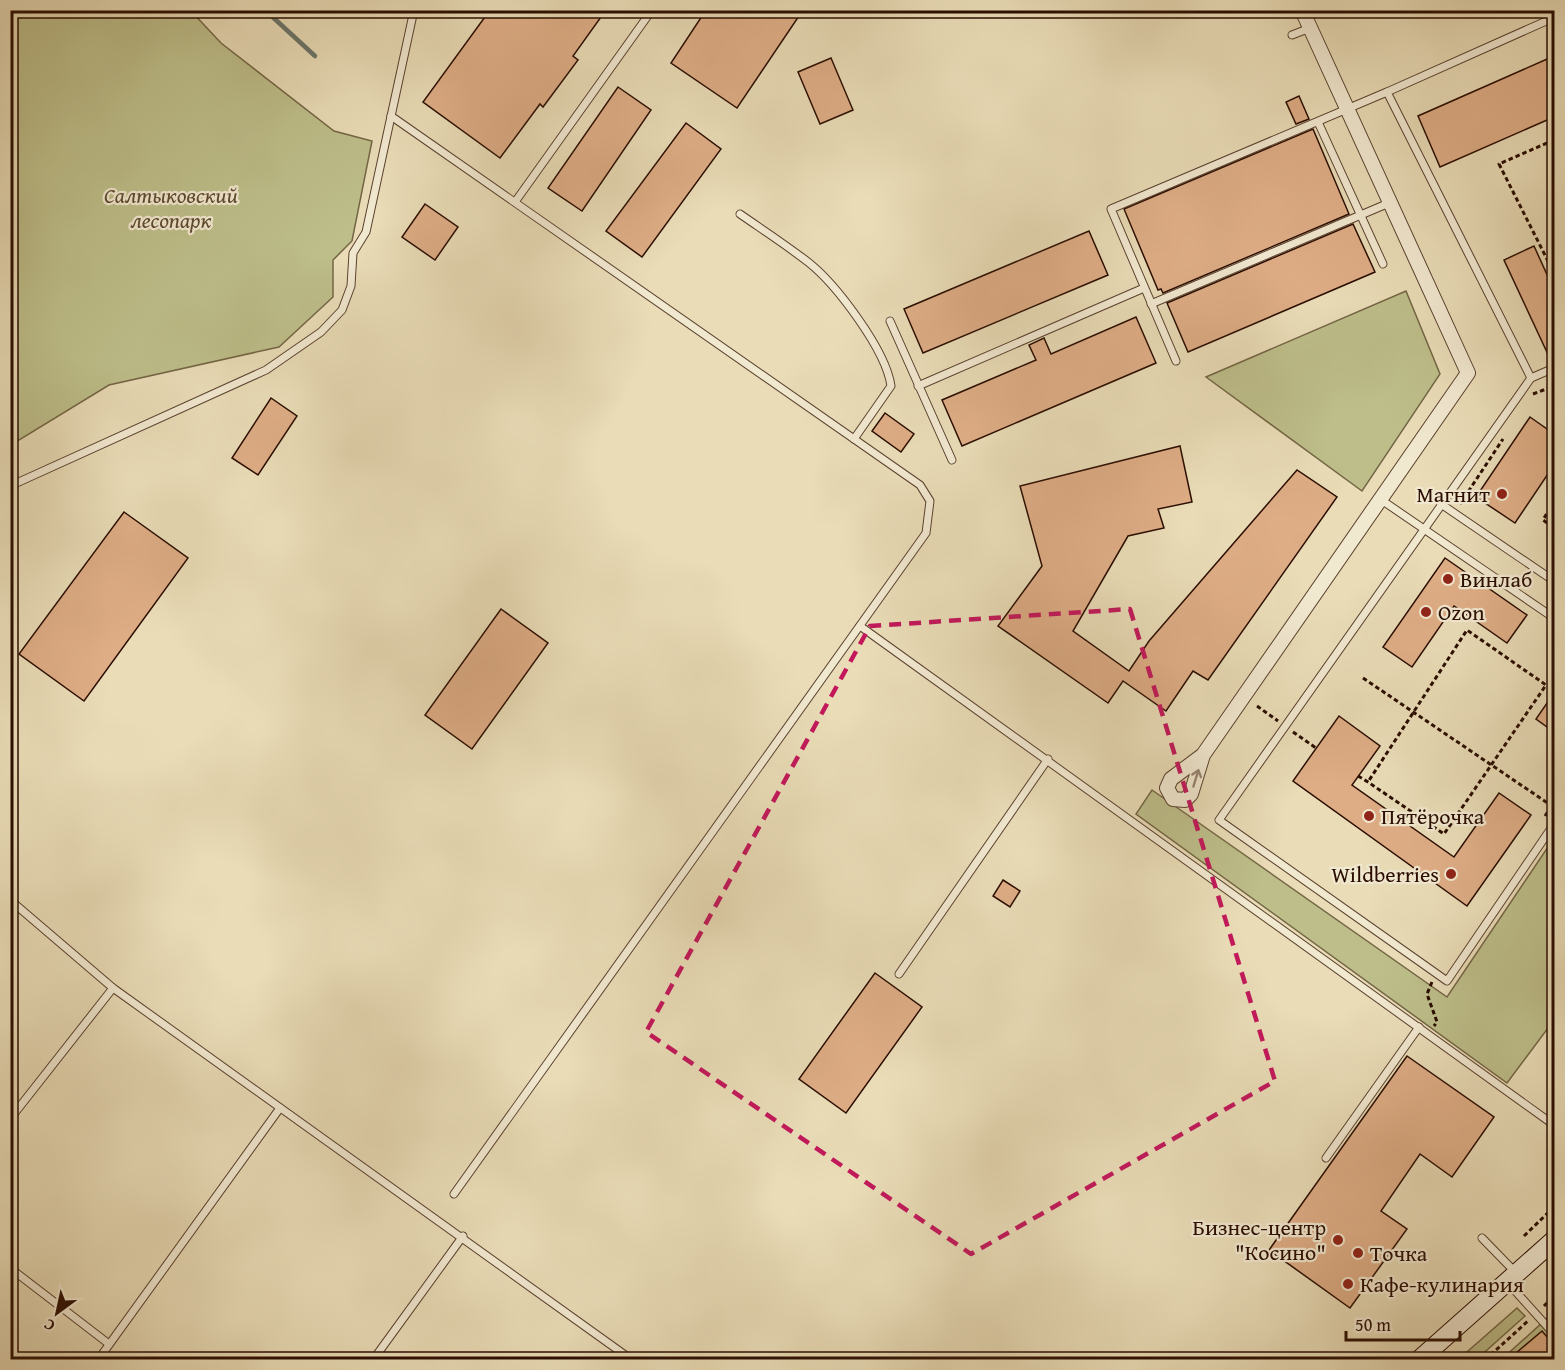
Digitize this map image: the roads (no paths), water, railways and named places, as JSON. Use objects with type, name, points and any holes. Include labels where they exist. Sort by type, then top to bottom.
[{"type":"main road","points":[[1419,1359],[1554,1240]]},
{"type":"street","points":[[1203,755],[1468,373],[1302,10]]},
{"type":"lane","points":[[10,486],[266,370],[321,332],[342,310],[351,286],[353,253],[366,232],[414,10]]},
{"type":"lane","points":[[515,202],[652,10]]},
{"type":"lane","points":[[1176,361],[1112,209],[1347,110],[1553,18]]},
{"type":"lane","points":[[1292,35],[1310,28]]},
{"type":"lane","points":[[1387,92],[1531,378]]},
{"type":"lane","points":[[391,116],[920,485],[930,501],[926,533],[454,1194]]},
{"type":"lane","points":[[1318,122],[1383,264]]},
{"type":"lane","points":[[1151,304],[1389,203]]},
{"type":"lane","points":[[740,214],[810,263],[862,322],[887,371],[891,386],[854,439]]},
{"type":"lane","points":[[918,386],[1144,288]]},
{"type":"lane","points":[[890,321],[952,460]]},
{"type":"lane","points":[[1554,368],[1531,378],[1219,820],[1447,981],[1554,824]]},
{"type":"lane","points":[[1380,499],[1554,618]]},
{"type":"lane","points":[[1441,504],[1554,581]]},
{"type":"lane","points":[[860,626],[1554,1125]]},
{"type":"lane","points":[[899,974],[1048,759]]},
{"type":"lane","points":[[10,900],[113,988],[632,1359]]},
{"type":"lane","points":[[10,1119],[113,988]]},
{"type":"lane","points":[[1326,1158],[1419,1027]]},
{"type":"lane","points":[[98,1359],[280,1108]]},
{"type":"lane","points":[[373,1359],[462,1236]]},
{"type":"lane","points":[[1482,1238],[1536,1314],[1554,1334]]},
{"type":"lane","points":[[10,1268],[109,1344]]},
{"type":"waterway","points":[[265,10],[315,56]]},
{"type":"place","name":"Магнит","points":[[1502,494]]},
{"type":"place","name":"Винлаб","points":[[1448,579]]},
{"type":"place","name":"Ozon","points":[[1426,612]]},
{"type":"place","name":"Пятёрочка","points":[[1369,816]]},
{"type":"place","name":"Wildberries","points":[[1451,874]]},
{"type":"place","name":"Бизнес-центр \"Косино\"","points":[[1338,1240]]},
{"type":"place","name":"Точка","points":[[1358,1253]]},
{"type":"place","name":"Кафе-кулинария","points":[[1348,1284]]},
{"type":"park label","name":"Салтыковский лесопарк","points":[[171,208]]}]
